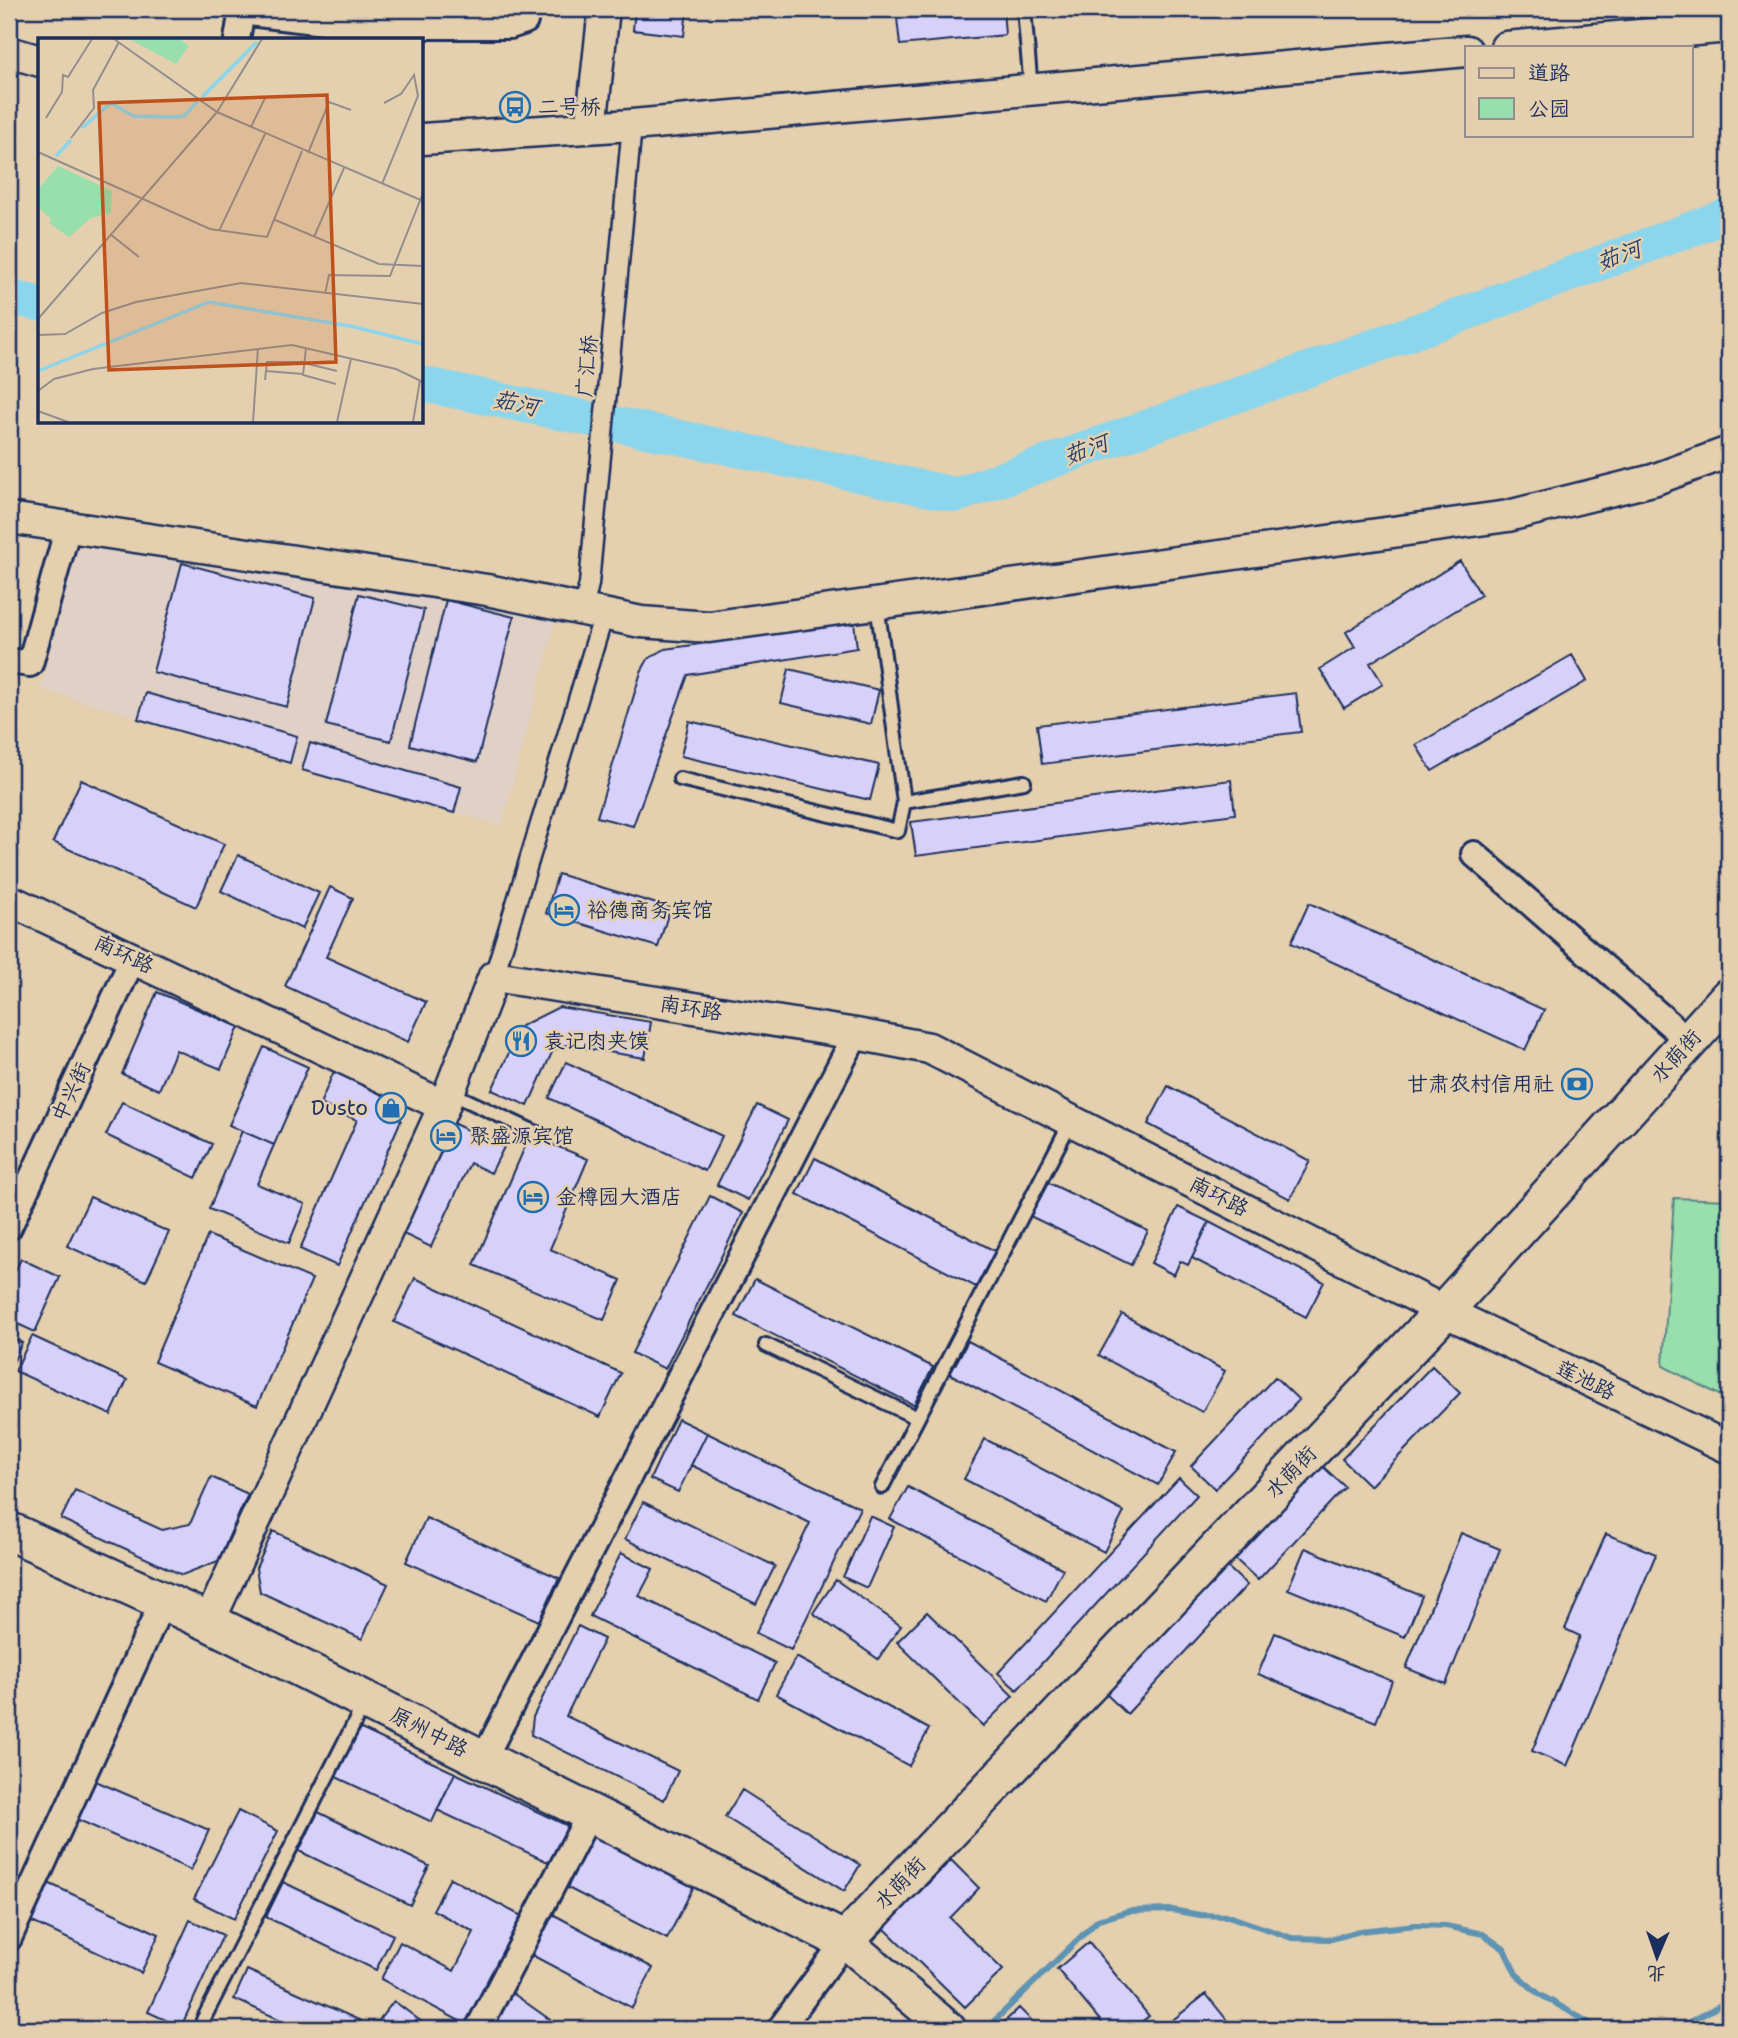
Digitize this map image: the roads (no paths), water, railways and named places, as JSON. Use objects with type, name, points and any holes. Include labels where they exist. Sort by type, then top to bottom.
[{"type":"main road","name":"水荫街","points":[[845,1941],[1444,1311],[1729,997]]},
{"type":"main road","name":"原州中路","points":[[9,1531],[209,1622],[845,1941]]},
{"type":"main road","points":[[845,1941],[949,2029]]},
{"type":"street","points":[[237,38],[241,10],[356,26],[510,26],[525,21],[527,9]]},
{"type":"street","points":[[591,127],[604,9]]},
{"type":"street","points":[[1517,46],[1729,27]]},
{"type":"street","points":[[424,139],[632,125],[1465,51]]},
{"type":"street","points":[[9,52],[38,60]]},
{"type":"street","name":"广汇桥","points":[[494,976],[592,603],[632,125]]},
{"type":"street","points":[[9,518],[487,590],[592,603],[641,622],[709,627],[1508,516],[1653,480],[1729,452]]},
{"type":"street","points":[[9,661],[30,664],[68,527]]},
{"type":"street","points":[[1474,854],[1689,1041]]},
{"type":"street","name":"南环路","points":[[9,900],[446,1099]]},
{"type":"street","name":"中兴街","points":[[9,1227],[133,958]]},
{"type":"street","points":[[209,1622],[446,1099],[494,976]]},
{"type":"street","name":"南环路","points":[[494,976],[929,1048],[1444,1311]]},
{"type":"street","points":[[483,1759],[856,1034]]},
{"type":"street","name":"莲池路","points":[[1444,1311],[1729,1448]]},
{"type":"street","points":[[9,1938],[163,1601]]},
{"type":"street","points":[[478,2029],[590,1813]]},
{"type":"street","points":[[780,2029],[845,1941]]},
{"type":"lane","points":[[1024,9],[1031,90]]},
{"type":"lane","points":[[680,779],[898,831],[904,802],[877,604]]},
{"type":"lane","points":[[904,802],[1024,782]]},
{"type":"lane","points":[[446,1099],[539,1134]]},
{"type":"lane","points":[[882,1487],[1071,1120]]},
{"type":"lane","points":[[766,1345],[917,1418]]},
{"type":"lane","points":[[203,2020],[366,1701]]},
{"type":"waterway","name":"茹河","points":[[424,384],[957,495],[1450,319],[1729,215]]},
{"type":"waterway","name":"茹河","points":[[9,297],[38,304]]},
{"type":"waterway","points":[[986,2029],[1098,1920],[1129,1911],[1172,1910],[1228,1916],[1292,1938],[1331,1939],[1360,1931],[1416,1925],[1446,1926],[1483,1934],[1504,1949],[1516,1974],[1539,1994],[1600,2029]]},
{"type":"waterway","points":[[1678,2029],[1729,2000]]},
{"type":"place","name":"二号桥","points":[[515,107]]},
{"type":"place","name":"裕德商务宾馆","points":[[564,910]]},
{"type":"place","name":"袁记肉夹馍","points":[[521,1041]]},
{"type":"place","name":"甘肃农村信用社","points":[[1577,1084]]},
{"type":"place","name":"Dusto","points":[[391,1108]]},
{"type":"place","name":"聚盛源宾馆","points":[[446,1136]]},
{"type":"place","name":"金樽园大酒店","points":[[533,1197]]}]
